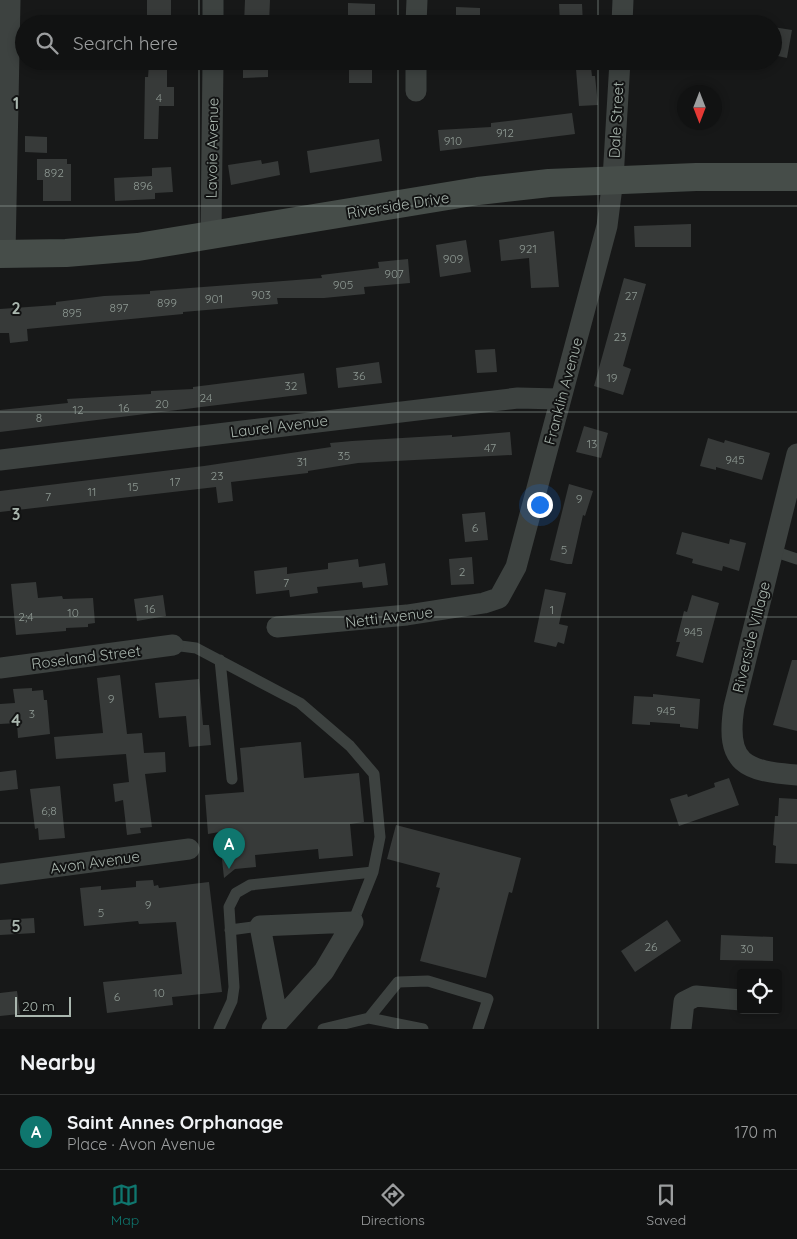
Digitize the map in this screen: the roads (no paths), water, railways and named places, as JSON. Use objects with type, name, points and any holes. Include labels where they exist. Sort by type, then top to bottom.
[{"type":"main road","name":"Riverside Drive","points":[[3,254],[66,253],[138,247],[478,191],[613,179],[797,176]]},
{"type":"street","points":[[3,254],[10,0]]},
{"type":"street","points":[[213,15],[214,0]]},
{"type":"street","points":[[416,15],[417,0]]},
{"type":"street","points":[[622,15],[623,0]]},
{"type":"street","name":"Lavoie Avenue","points":[[211,234],[213,70]]},
{"type":"street","points":[[416,70],[416,91]]},
{"type":"street","name":"Dale Street","points":[[613,179],[619,70]]},
{"type":"street","name":"Franklin Avenue","points":[[499,598],[516,567],[606,226],[613,179]]},
{"type":"street","name":"Laurel Avenue","points":[[0,460],[518,398],[559,399]]},
{"type":"street","name":"Riverside Village","points":[[797,454],[734,707],[730,735],[732,747],[739,758],[749,766],[760,770],[797,774]]},
{"type":"street","name":"Netti Avenue","points":[[277,627],[407,615],[484,603],[499,598]]},
{"type":"street","name":"Roseland Street","points":[[0,668],[173,645]]},
{"type":"street","name":"Avon Avenue","points":[[0,874],[189,849]]},
{"type":"street","points":[[353,922],[340,947],[324,971],[275,1025],[260,926],[353,922]]},
{"type":"street","points":[[681,1029],[684,1002],[696,996],[737,1000]]},
{"type":"lane","points":[[773,551],[797,559]]},
{"type":"lane","points":[[173,645],[196,648],[300,703],[350,746],[374,774],[380,837],[373,872],[353,922]]},
{"type":"lane","points":[[220,660],[232,780]]},
{"type":"lane","points":[[219,1029],[232,1001],[234,987],[229,907],[236,892],[250,885],[373,872]]},
{"type":"lane","points":[[230,930],[260,926]]},
{"type":"lane","points":[[369,1018],[398,982],[428,981],[488,999],[478,1029]]},
{"type":"lane","points":[[323,1029],[369,1018],[423,1029]]},
{"type":"place","name":"Saint Annes Orphanage","points":[[229,869]]}]
